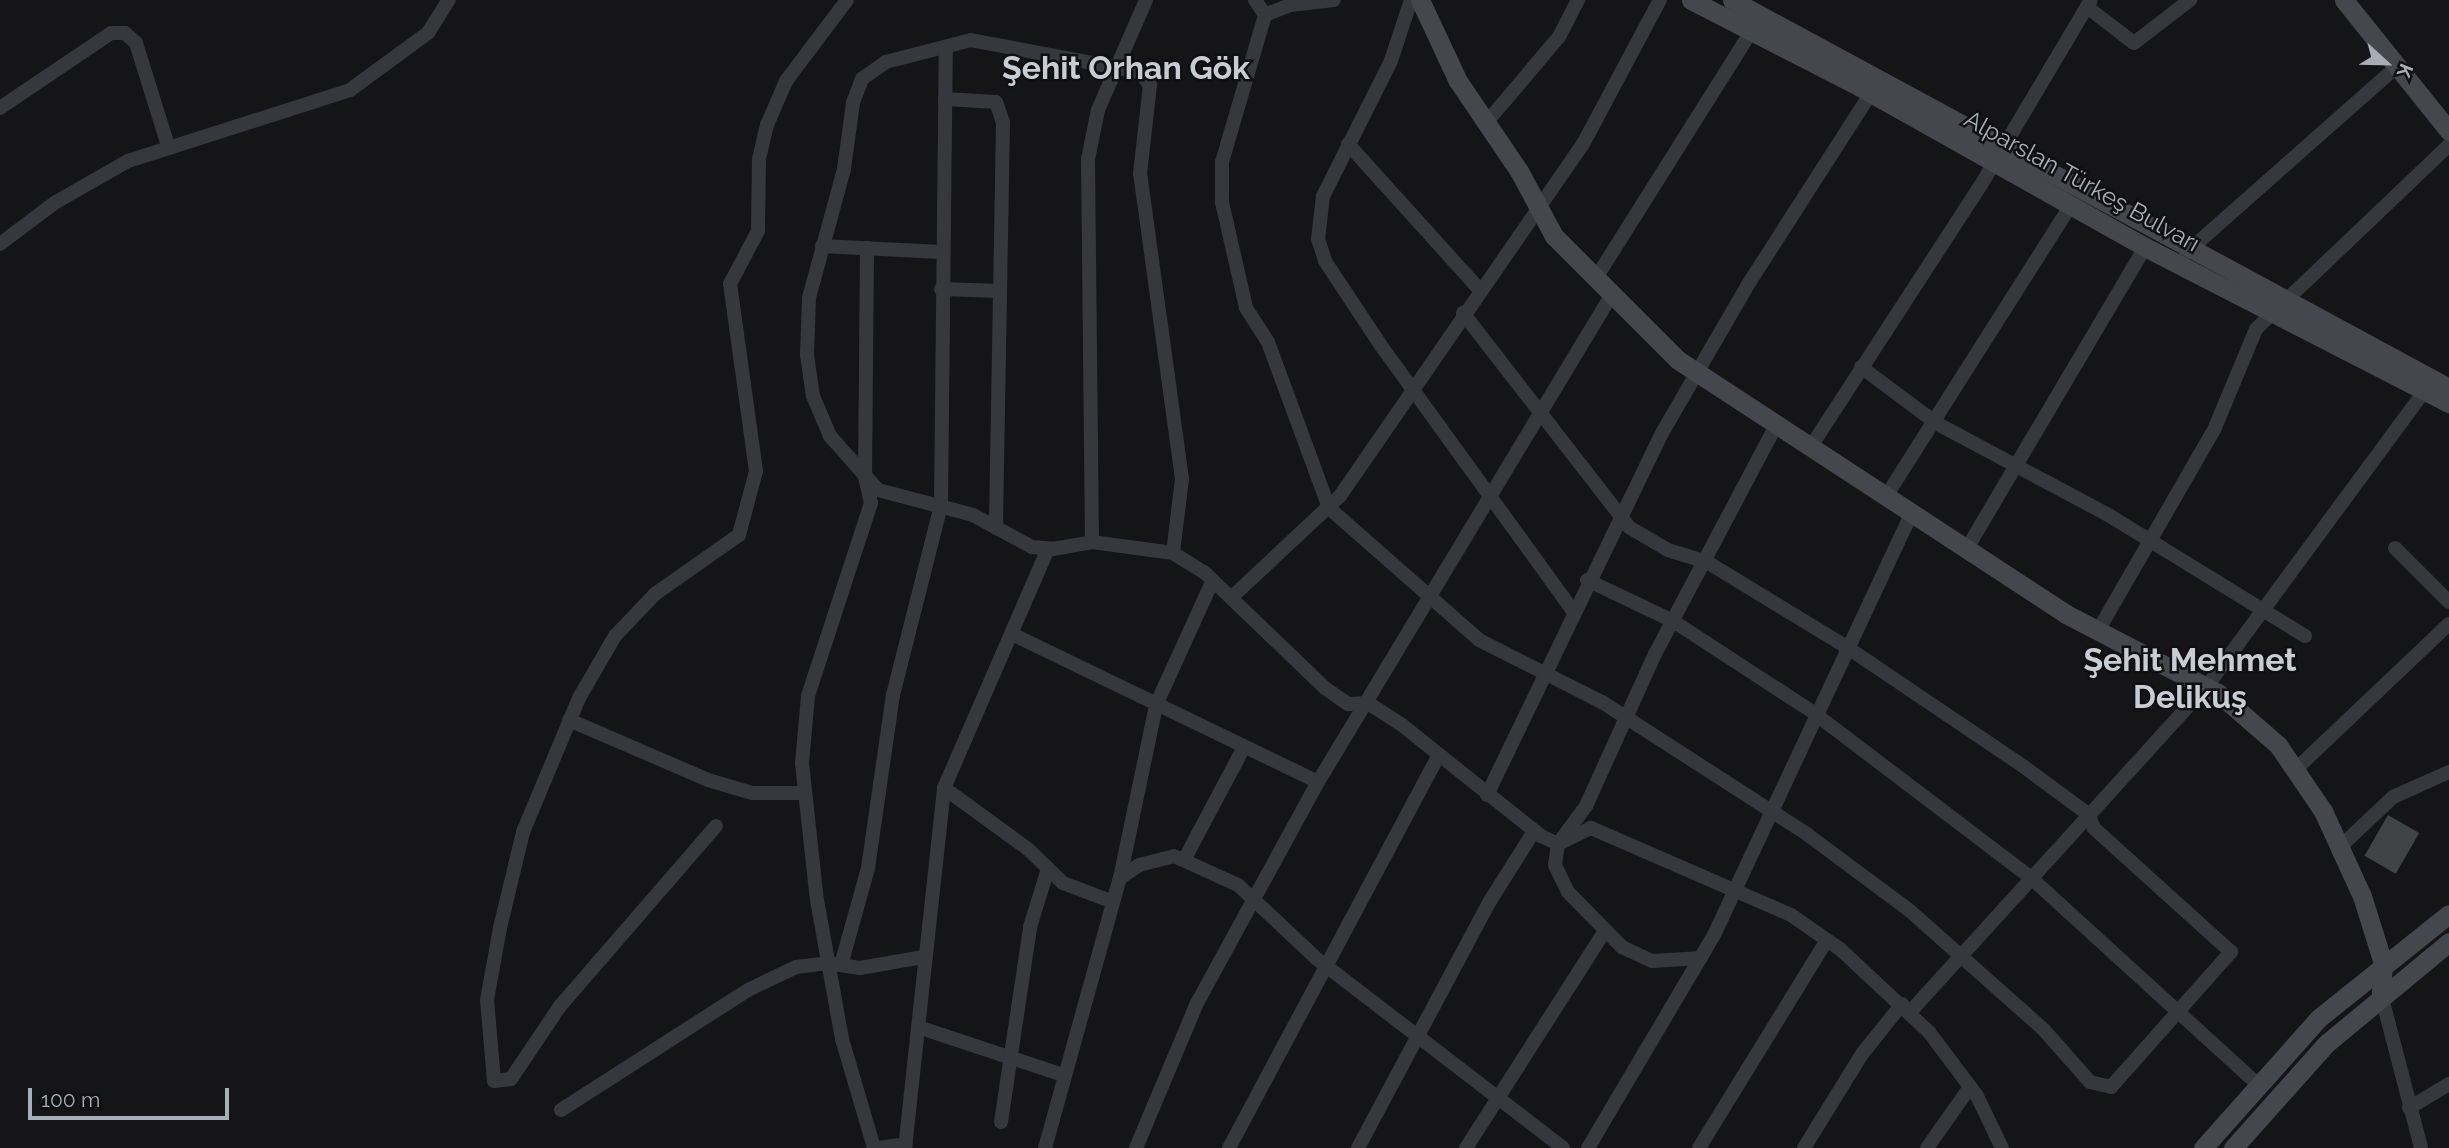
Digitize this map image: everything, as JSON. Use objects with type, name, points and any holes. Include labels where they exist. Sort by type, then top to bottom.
[{"type":"main road","points":[[1420,0],[1458,81],[1539,207],[1554,236],[1696,372],[1966,550],[2099,629],[2207,686],[2278,745],[2340,847],[2383,963],[2381,994]]},
{"type":"main road","name":"Alparslan Türkeş Bulvarı","points":[[1691,0],[1756,24],[1875,86],[2278,308],[2435,387],[2449,404]]},
{"type":"main road","name":"Alparslan Türkeş Bulvarı","points":[[1732,0],[1756,24]]},
{"type":"main road","points":[[2344,0],[2449,131]]},
{"type":"main road","name":"Alparslan Türkeş Bulvarı","points":[[1999,154],[2071,205],[2145,247],[2183,255]]},
{"type":"main road","points":[[2203,1148],[2256,1083],[2319,1017],[2383,963],[2449,914]]},
{"type":"main road","points":[[2233,1148],[2327,1042],[2381,994],[2449,942]]},
{"type":"street","points":[[0,244],[106,171],[168,146],[350,90],[428,33],[449,0]]},
{"type":"street","points":[[716,826],[560,1006],[511,1079],[494,1081],[487,1000],[500,928],[523,832],[569,720],[615,636],[654,594],[739,535],[756,471],[730,284],[758,231],[760,159],[767,125],[786,81],[847,0]]},
{"type":"street","points":[[1092,542],[1088,159],[1098,110],[1146,0]]},
{"type":"street","points":[[1255,0],[1265,15],[1222,162],[1222,202],[1246,308],[1268,342],[1329,508],[1479,640],[1547,678],[1602,702],[1624,722],[1693,757],[1909,911],[2044,1031],[2090,1083],[2111,1087],[2231,952],[2094,828],[2088,814],[1845,646],[1707,562],[1668,550],[1629,527],[1539,416],[1463,313]]},
{"type":"street","points":[[1265,15],[1290,5],[1334,0]]},
{"type":"street","points":[[1411,0],[1391,61],[1323,195],[1318,239],[1325,261],[1489,499],[1574,612]]},
{"type":"street","points":[[1486,122],[1559,37],[1578,0]]},
{"type":"street","points":[[1232,597],[1329,508],[1479,289],[1583,144],[1660,0]]},
{"type":"street","points":[[1810,448],[1999,154],[2089,4],[2134,43],[2190,0]]},
{"type":"street","points":[[1596,278],[1756,24]]},
{"type":"street","points":[[0,108],[111,33],[125,33],[136,43],[168,146]]},
{"type":"street","points":[[1173,553],[1182,479],[1140,174],[1150,85],[1140,72],[971,40],[886,62],[862,79],[809,298],[807,355],[813,396],[830,436],[878,490],[941,505],[996,528],[1032,547],[1048,548],[1092,542],[1173,553],[1213,580],[1325,688],[1348,704],[1368,703],[1439,755],[1534,831],[1558,844]]},
{"type":"street","points":[[835,964],[868,868],[893,695],[941,505],[941,252],[946,47]]},
{"type":"street","points":[[2183,255],[2396,65]]},
{"type":"street","points":[[1487,795],[1547,678],[1587,580],[1696,372],[1875,86]]},
{"type":"street","points":[[945,99],[996,102],[1003,122],[996,528]]},
{"type":"street","points":[[1348,144],[1479,289]]},
{"type":"street","points":[[2099,629],[2214,430],[2256,329],[2449,145]]},
{"type":"street","points":[[1885,498],[1936,422],[2071,205]]},
{"type":"street","points":[[822,246],[941,252]]},
{"type":"street","points":[[1966,550],[2145,247]]},
{"type":"street","points":[[867,248],[866,477],[870,503],[808,696],[802,733],[804,793],[835,964],[842,1039],[876,1148],[906,1146],[944,788],[1048,548]]},
{"type":"street","points":[[941,289],[1000,291]]},
{"type":"street","points":[[1136,1148],[1197,1003],[1254,904],[1318,782],[1433,597],[1612,294]]},
{"type":"street","points":[[1861,367],[1936,422],[2150,542],[2305,636]]},
{"type":"street","points":[[1804,1148],[1861,1054],[1960,958],[2207,686],[2435,387]]},
{"type":"street","points":[[1701,958],[1652,961],[1605,931],[1568,892],[1555,865],[1558,844],[1586,806],[1674,621],[1776,425]]},
{"type":"street","points":[[1588,1148],[1701,958],[1845,646],[1911,514]]},
{"type":"street","points":[[2395,548],[2449,602]]},
{"type":"street","points":[[1045,1148],[1063,1075],[1114,902],[1156,705],[1213,580]]},
{"type":"street","points":[[1587,580],[1674,621],[1814,713],[2031,878],[2181,1010],[2256,1083]]},
{"type":"street","points":[[2295,770],[2449,624]]},
{"type":"street","points":[[1012,634],[1318,782]]},
{"type":"street","points":[[569,720],[708,780],[752,793],[804,793]]},
{"type":"street","points":[[1184,860],[1244,747]]},
{"type":"street","points":[[1229,1148],[1439,755]]},
{"type":"street","points":[[2340,847],[2393,797],[2449,772]]},
{"type":"street","points":[[944,788],[970,802],[1062,883],[1114,902]]},
{"type":"street","points":[[1558,844],[1591,828],[1791,915],[1826,940],[1906,1008],[1970,1087],[2003,1148]]},
{"type":"street","points":[[1358,1148],[1490,901],[1534,831]]},
{"type":"street","points":[[1120,878],[1139,865],[1174,856],[1238,886],[1254,904],[1326,965],[1563,1148]]},
{"type":"street","points":[[1001,1122],[1030,927],[1048,869]]},
{"type":"street","points":[[1466,1148],[1605,931]]},
{"type":"street","points":[[1699,1148],[1826,940]]},
{"type":"street","points":[[561,1110],[748,990],[796,967],[835,964],[860,968],[924,957]]},
{"type":"street","points":[[2381,994],[2420,1148]]},
{"type":"street","points":[[918,1027],[1009,1054],[1063,1075]]},
{"type":"street","points":[[2409,1108],[2449,1084]]},
{"type":"street","points":[[1927,1148],[1970,1087]]},
{"type":"building","points":[[2388,815],[2419,833],[2396,874],[2364,856]]},
{"type":"district","name":"Şehit Orhan Gök","points":[[1126,68]]},
{"type":"district","name":"Şehit Mehmet Delikuş","points":[[2190,680]]}]
